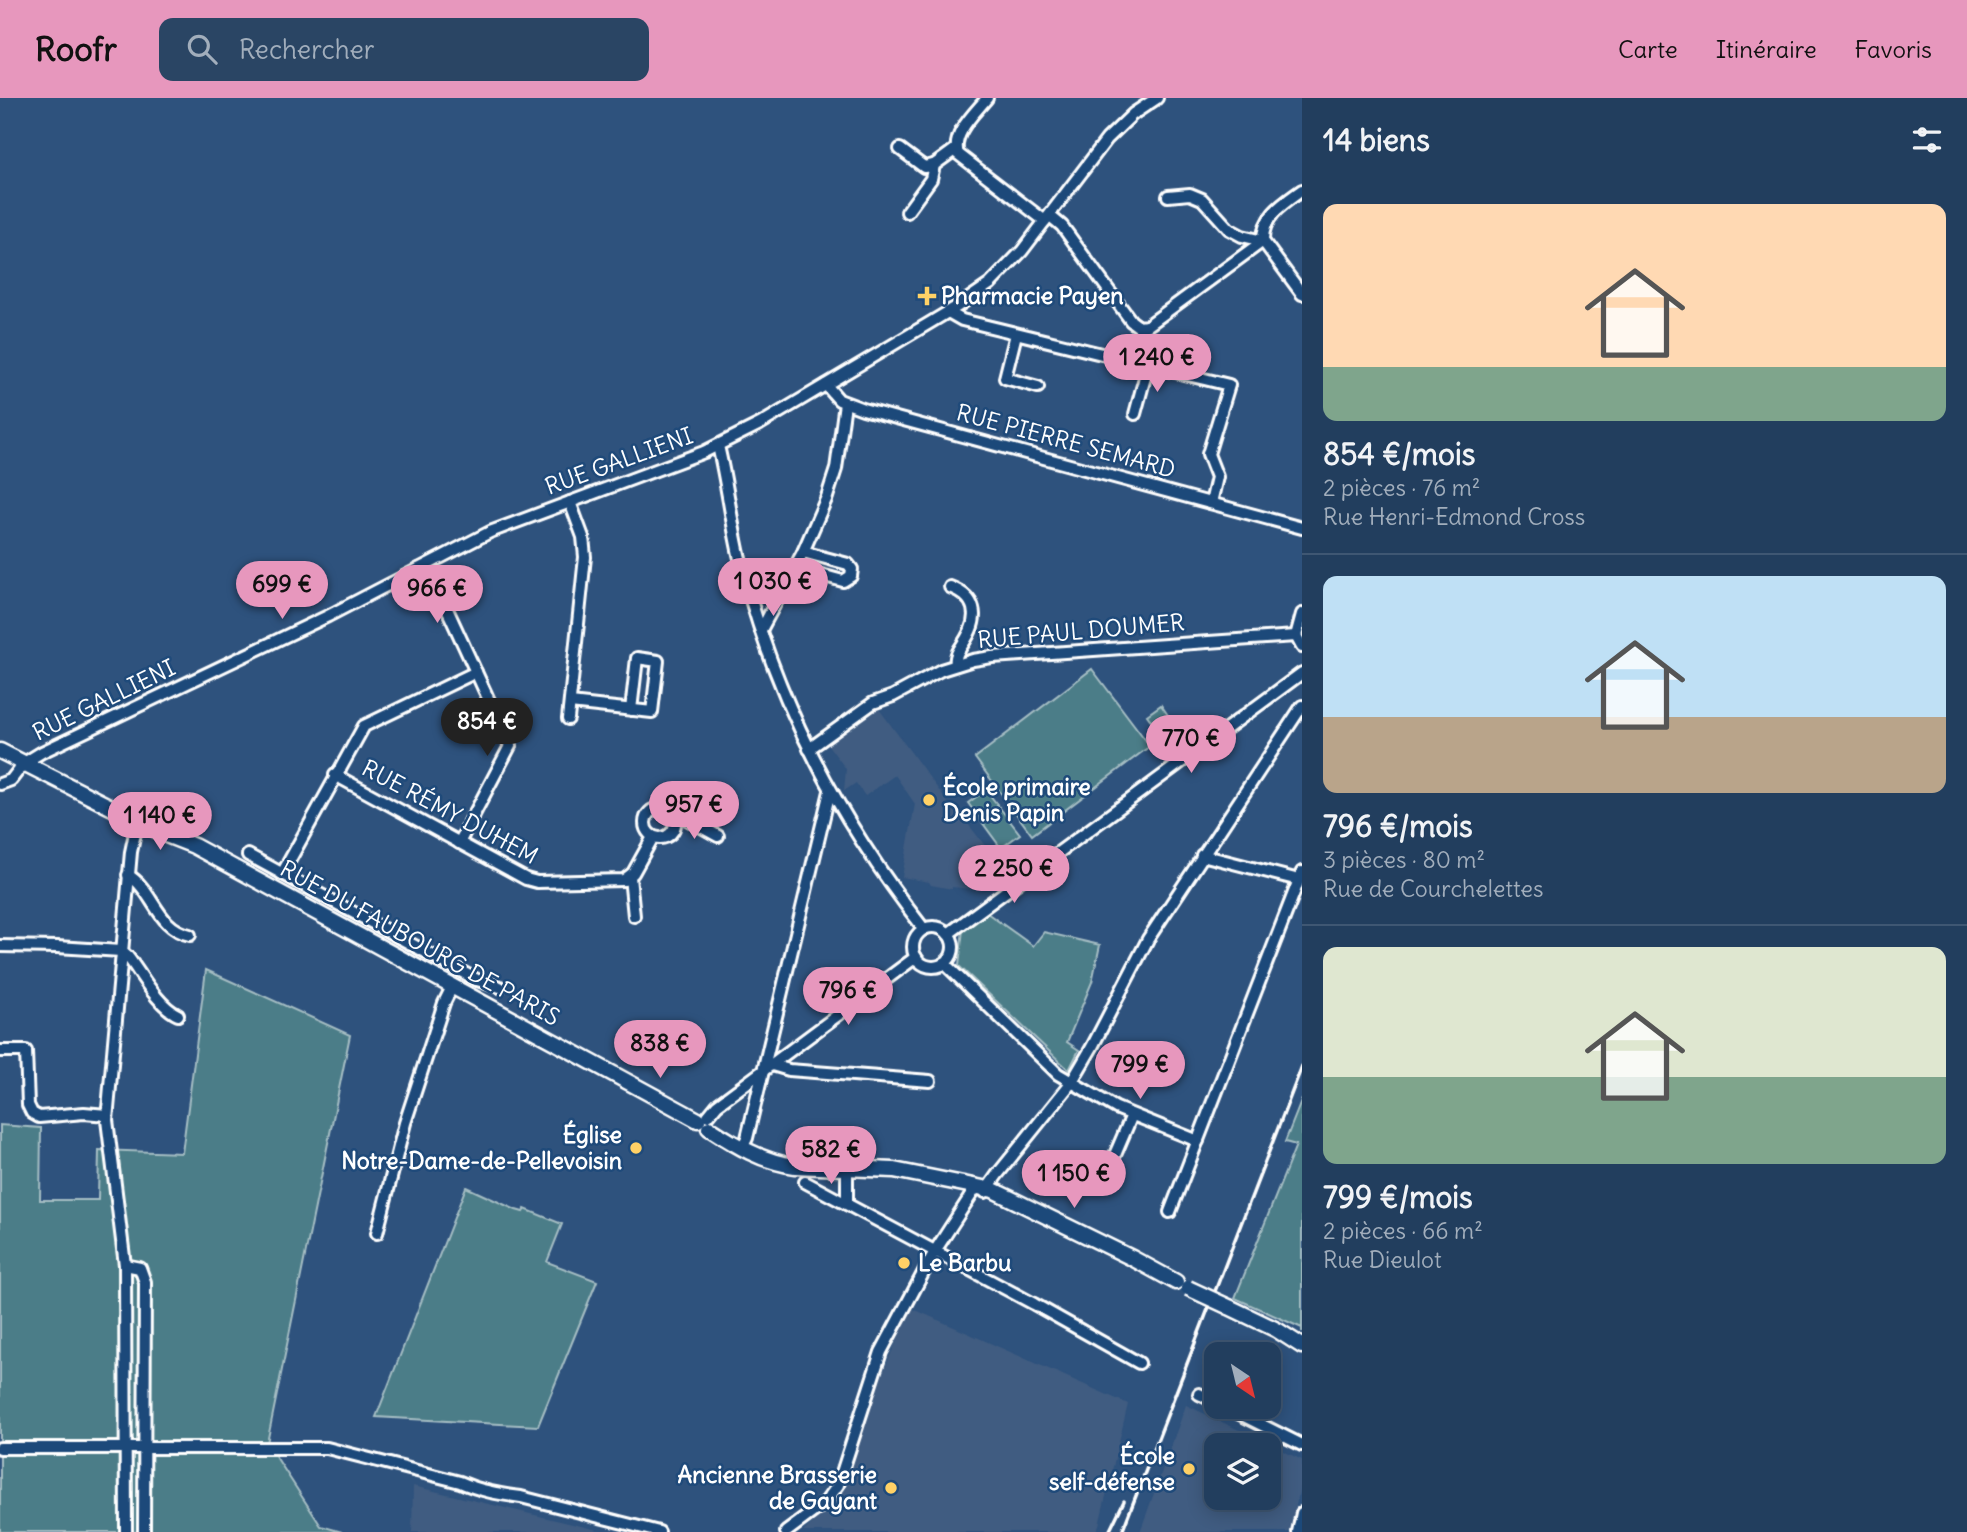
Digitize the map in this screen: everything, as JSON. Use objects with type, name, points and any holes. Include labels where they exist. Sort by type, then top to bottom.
[{"type":"main road","points":[[0,741],[29,758]]},
{"type":"main road","name":"RUE DU FAUBOURG DE PARIS","points":[[0,751],[29,758],[144,818],[452,987],[705,1121],[742,1148],[761,1157],[788,1165],[904,1171],[981,1190],[1111,1255],[1229,1307],[1302,1346]]},
{"type":"street","points":[[987,98],[959,135],[956,149],[961,158],[1062,226],[1131,321],[1139,327],[1147,326],[1262,241],[1263,230],[1270,217],[1302,190]]},
{"type":"street","name":"RUE GALLIENI","points":[[0,784],[11,780],[29,758],[305,627],[490,532],[718,446],[826,385],[948,312],[999,276],[1022,251],[1107,139],[1133,114],[1157,98]]},
{"type":"street","points":[[900,149],[924,167],[934,165],[956,149]]},
{"type":"street","points":[[907,212],[931,179],[934,165]]},
{"type":"street","points":[[1168,196],[1190,194],[1202,199],[1229,229],[1242,236],[1262,241],[1302,294]]},
{"type":"street","points":[[948,312],[962,320],[1229,385],[1208,454],[1217,477],[1211,503]]},
{"type":"street","points":[[1016,334],[1004,378],[1038,387]]},
{"type":"street","points":[[1135,414],[1148,366]]},
{"type":"street","name":"RUE PIERRE SEMARD","points":[[826,385],[835,397],[845,403],[1302,528]]},
{"type":"street","points":[[761,629],[816,525],[833,478],[845,403]]},
{"type":"street","points":[[718,446],[738,552],[775,672],[830,791],[875,863],[924,929]]},
{"type":"street","points":[[568,719],[585,557],[583,537],[570,502]]},
{"type":"street","points":[[794,568],[839,581],[852,576],[852,569],[848,564],[803,552]]},
{"type":"street","points":[[419,569],[447,609],[510,744],[459,842]]},
{"type":"street","points":[[950,587],[966,596],[974,611],[971,630],[955,657],[956,665]]},
{"type":"street","name":"RUE PAUL DOUMER","points":[[809,749],[873,703],[893,696],[933,673],[956,665],[992,657],[1299,642],[1302,614]]},
{"type":"street","points":[[570,703],[631,710],[652,712],[658,660],[637,658],[631,710]]},
{"type":"street","points":[[282,874],[361,729],[366,724],[476,672]]},
{"type":"street","points":[[948,934],[1302,673]]},
{"type":"street","points":[[786,1532],[825,1503],[838,1485],[879,1358],[935,1251],[981,1190],[1071,1083],[1147,939],[1302,706]]},
{"type":"street","name":"RUE RÉMY DUHEM","points":[[335,775],[531,881],[619,881],[630,877]]},
{"type":"street","points":[[742,1148],[747,1138],[830,791]]},
{"type":"street","points":[[657,808],[664,809],[674,820],[674,828],[669,835],[653,837],[647,832],[646,817],[657,808]]},
{"type":"street","points":[[126,1532],[125,1265],[107,1115],[132,842],[144,818]]},
{"type":"street","points":[[674,820],[685,818],[718,836]]},
{"type":"street","points":[[634,916],[630,877],[653,837]]},
{"type":"street","name":"RUE DU FAUBOURG DE PARIS","points":[[248,855],[477,980],[499,987]]},
{"type":"street","points":[[1170,1212],[1301,876],[1202,855]]},
{"type":"street","points":[[128,875],[137,882],[170,926],[177,932],[190,935]]},
{"type":"street","points":[[937,927],[948,934],[953,950],[949,959],[938,966],[929,967],[920,962],[913,948],[916,935],[924,929],[937,927]]},
{"type":"street","points":[[0,946],[121,951],[166,1007],[178,1015]]},
{"type":"street","points":[[705,1121],[715,1106],[916,957]]},
{"type":"street","points":[[944,963],[1053,1070],[1071,1083],[1107,1104],[1198,1141]]},
{"type":"street","points":[[377,1233],[405,1123],[444,1003],[452,987]]},
{"type":"street","points":[[0,1051],[26,1051],[29,1110],[35,1115],[44,1118],[79,1113],[107,1115]]},
{"type":"street","points":[[772,1065],[789,1070],[930,1081]]},
{"type":"street","points":[[1106,1176],[1132,1115]]},
{"type":"street","points":[[846,1167],[847,1204]]},
{"type":"street","points":[[805,1182],[1139,1363]]},
{"type":"street","points":[[125,1265],[140,1268],[145,1282],[144,1532]]},
{"type":"street","points":[[1199,1394],[1204,1396]]},
{"type":"street","points":[[1250,1419],[1302,1445]]},
{"type":"street","points":[[0,1448],[323,1448],[460,1482],[501,1496],[521,1497],[659,1532]]},
{"type":"street","points":[[1298,1532],[1302,1513]]},
{"type":"shaded area","name":"École primaire Denis Papin","points":[[879,709],[954,811],[957,810],[1009,876],[1005,878],[984,874],[981,890],[952,889],[902,877],[915,804],[895,775],[865,796],[856,783],[844,791],[846,769],[828,745]]},
{"type":"shaded area","points":[[911,1308],[1128,1404],[1099,1525],[1095,1532],[803,1532],[825,1511],[843,1483],[874,1392]]},
{"type":"shaded area","name":"École self-défense","points":[[1186,1405],[1204,1414],[1204,1419],[1216,1419],[1245,1433],[1204,1433],[1204,1510],[1281,1510],[1281,1450],[1302,1460],[1302,1478],[1290,1532],[1140,1532]]},
{"type":"shaded area","points":[[413,1486],[606,1532],[412,1532]]},
{"type":"green space","points":[[1092,669],[1150,746],[1032,835],[975,758]]},
{"type":"green space","points":[[1161,705],[1181,734],[1168,744],[1147,715]]},
{"type":"green space","points":[[986,790],[1020,834],[1001,848],[968,803]]},
{"type":"green space","points":[[987,913],[1033,946],[1044,932],[1100,945],[1092,982],[1067,1042],[1079,1050],[1069,1070],[959,966],[963,929]]},
{"type":"green space","points":[[206,970],[350,1035],[267,1443],[321,1526],[342,1532],[0,1532],[0,1125],[41,1128],[40,1200],[98,1200],[99,1150],[182,1153]]},
{"type":"green space","points":[[1302,1099],[1302,1328],[1235,1298],[1296,1145],[1285,1142]]},
{"type":"green space","points":[[466,1187],[516,1210],[523,1212],[525,1209],[562,1224],[547,1262],[597,1281],[538,1426],[376,1417]]},
{"type":"railway","points":[[1122,1532],[1302,1066]]},
{"type":"railway","points":[[1109,1532],[1124,1501]]},
{"type":"place","name":"Pharmacie Payen","points":[[927,296]]},
{"type":"place","name":"École primaire Denis Papin","points":[[929,800]]},
{"type":"place","name":"Église Notre-Dame-de-Pellevoisin","points":[[636,1148]]},
{"type":"place","name":"Le Barbu","points":[[904,1263]]},
{"type":"place","name":"École self-défense","points":[[1189,1469]]},
{"type":"place","name":"Ancienne Brasserie de Gayant","points":[[891,1488]]}]
